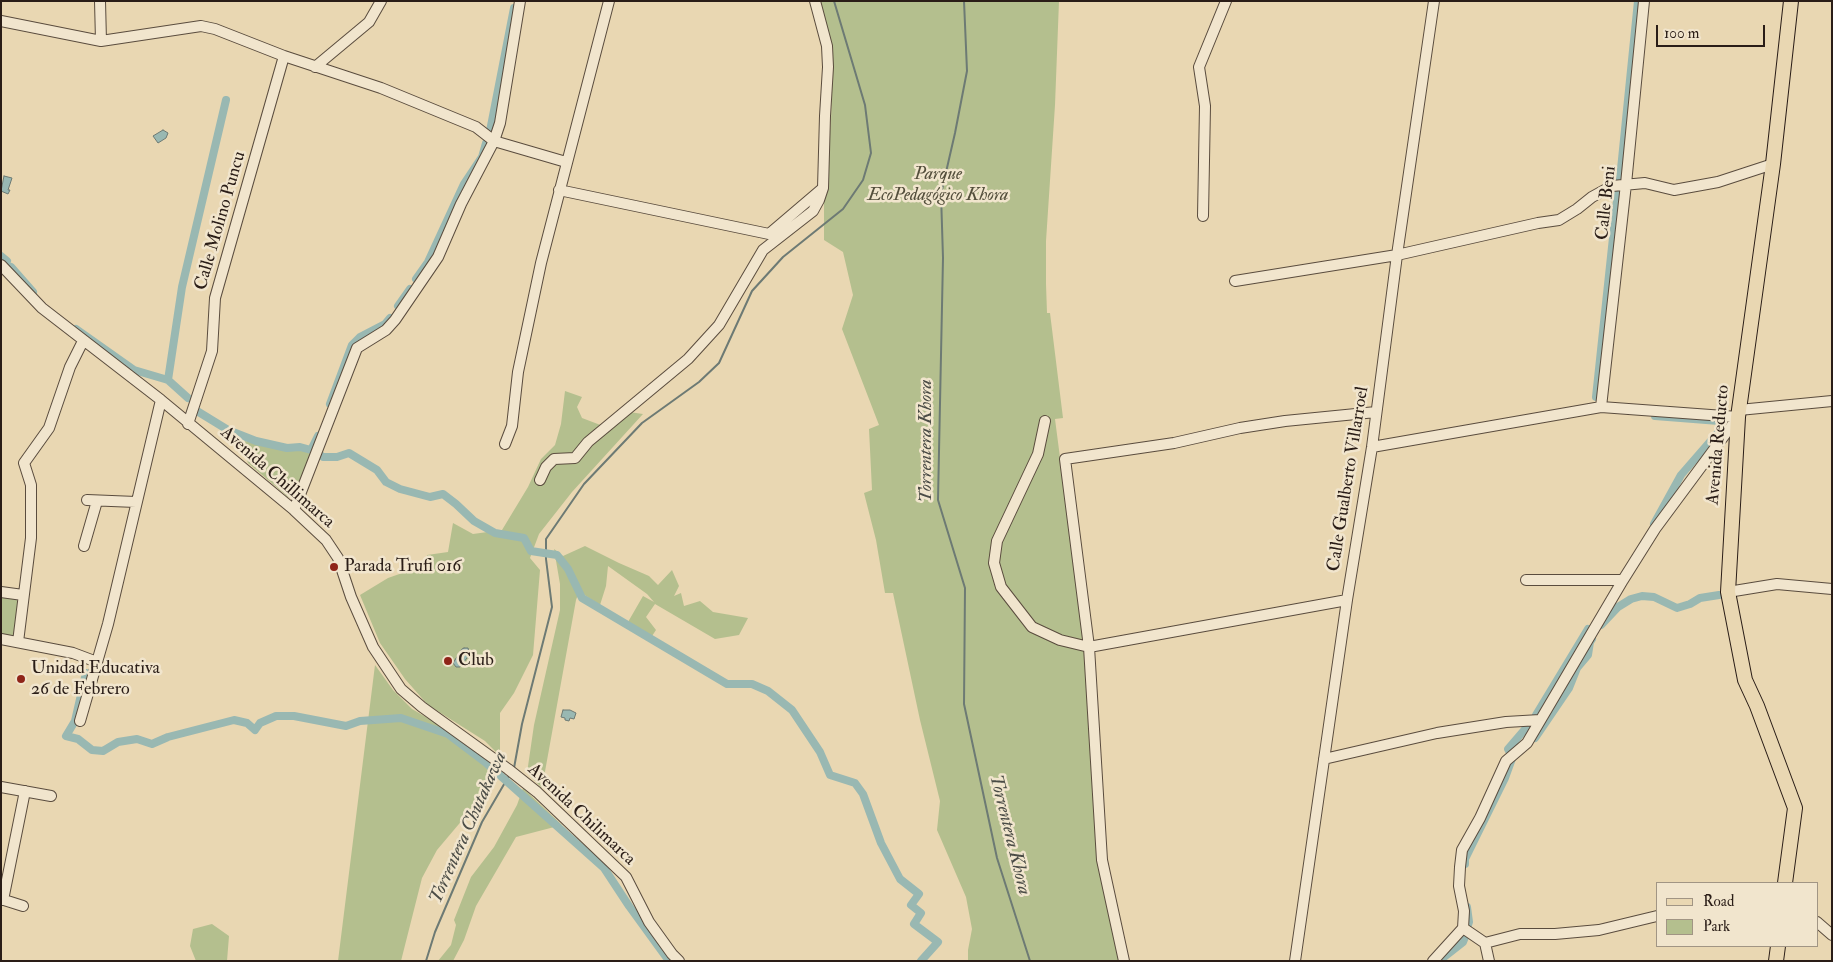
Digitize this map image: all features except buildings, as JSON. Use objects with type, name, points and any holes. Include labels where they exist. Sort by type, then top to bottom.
[{"type":"main road","name":"Avenida Reducto","points":[[1785,882],[1795,808],[1757,706],[1745,680],[1728,592],[1738,414],[1773,164],[1791,1]]},
{"type":"main road","points":[[1776,961],[1778,947]]},
{"type":"street","points":[[100,1],[101,41]]},
{"type":"street","points":[[315,67],[369,22],[381,1]]},
{"type":"street","points":[[294,510],[357,348],[386,330],[395,320],[432,264],[494,141],[500,123],[520,1]]},
{"type":"street","points":[[505,444],[512,426],[518,372],[540,263],[609,1]]},
{"type":"street","points":[[540,480],[546,467],[554,459],[575,458],[588,442],[688,359],[719,325],[763,250],[812,211],[819,200],[823,188],[828,60],[827,46],[815,1]]},
{"type":"street","points":[[1203,216],[1205,106],[1199,67],[1226,1]]},
{"type":"street","name":"Calle Gualberto Villarroel","points":[[1295,961],[1347,600],[1372,447],[1397,255],[1434,1]]},
{"type":"street","name":"Calle Beni","points":[[1601,408],[1644,1]]},
{"type":"street","points":[[1,21],[101,41],[201,26],[215,29],[284,56],[381,88],[476,127],[494,141],[566,162]]},
{"type":"street","name":"Calle Molino Puncu","points":[[188,424],[212,351],[215,298],[284,56]]},
{"type":"street","points":[[1235,281],[1397,255],[1538,223],[1560,220],[1592,197],[1612,186],[1645,184],[1674,190],[1718,182],[1773,164]]},
{"type":"street","points":[[559,190],[768,234],[823,188]]},
{"type":"street","name":"Avenida Chillimarca","points":[[1,265],[42,308],[161,400],[294,510],[326,540],[338,558],[351,597],[373,647],[401,689],[422,707],[508,769]]},
{"type":"street","points":[[1,275],[13,278]]},
{"type":"street","points":[[18,642],[31,538],[31,485],[24,463],[49,428],[70,368],[83,341]]},
{"type":"street","points":[[80,721],[108,624],[161,400]]},
{"type":"street","points":[[1372,447],[1601,408],[1738,414],[1832,401]]},
{"type":"street","points":[[1124,961],[1102,860],[1089,648],[1066,459],[1174,443],[1240,428],[1285,421],[1376,412]]},
{"type":"street","points":[[1433,961],[1462,928],[1464,911],[1459,886],[1462,850],[1480,818],[1506,761],[1527,743],[1655,529],[1738,414]]},
{"type":"street","points":[[1045,421],[1038,454],[997,541],[994,564],[1001,587],[1032,627],[1060,640],[1089,648],[1347,600]]},
{"type":"street","points":[[84,546],[92,500],[136,502]]},
{"type":"street","points":[[1526,580],[1623,580]]},
{"type":"street","points":[[1728,592],[1777,584],[1832,589]]},
{"type":"street","points":[[1,592],[23,595]]},
{"type":"street","points":[[1,639],[73,653],[97,662]]},
{"type":"street","points":[[1324,759],[1437,733],[1506,722],[1540,720]]},
{"type":"street","name":"Avenida Chilimarca","points":[[508,769],[537,792],[626,877],[649,922],[679,961]]},
{"type":"street","points":[[1,787],[51,796]]},
{"type":"street","points":[[23,906],[2,899],[25,791]]},
{"type":"street","points":[[1485,943],[1520,934],[1555,934],[1599,930],[1656,916]]},
{"type":"street","points":[[1818,923],[1832,935]]},
{"type":"street","points":[[1462,928],[1485,943],[1489,961]]},
{"type":"green space","name":"Parque EcoPedagógico Khora","points":[[819,1],[1059,1],[1055,105],[1046,241],[1047,313],[1050,313],[1063,418],[1055,419],[1084,643],[1100,861],[1119,961],[968,961],[972,929],[966,897],[937,830],[940,801],[920,720],[893,593],[885,593],[876,540],[864,493],[872,490],[869,429],[879,425],[842,329],[853,295],[843,252],[824,240],[824,202],[832,85]]},
{"type":"green space","points":[[565,391],[582,397],[577,407],[582,418],[611,429],[629,412],[643,414],[572,492],[539,534],[530,558],[540,570],[533,655],[514,693],[500,713],[500,756],[485,741],[428,705],[405,679],[380,643],[360,595],[388,578],[428,564],[427,555],[448,552],[453,523],[473,534],[502,530],[528,487],[541,459],[555,445],[561,424]]},
{"type":"green space","points":[[232,438],[287,451],[301,450],[311,454],[293,498],[288,497],[248,463],[245,453]]},
{"type":"green space","points":[[585,546],[649,576],[658,585],[672,570],[679,586],[674,596],[681,593],[684,606],[700,601],[713,612],[748,618],[739,635],[715,639],[655,604],[646,617],[656,630],[652,636],[628,622],[643,596],[654,602],[647,594],[608,566],[606,586],[600,605],[583,594],[580,589],[576,600],[542,788],[527,773],[534,725],[560,610],[560,584],[554,549],[563,556]]},
{"type":"green space","points":[[1,595],[18,598],[15,638],[1,636]]},
{"type":"green space","points":[[375,665],[393,690],[412,709],[450,731],[495,765],[489,783],[464,818],[437,850],[422,878],[401,961],[338,961]]},
{"type":"green space","points":[[523,788],[562,825],[516,837],[476,906],[464,940],[453,961],[438,961],[451,945],[456,925],[454,920],[471,877],[494,847],[517,805]]},
{"type":"green space","points":[[212,924],[229,936],[227,961],[196,961],[190,946],[193,929]]},
{"type":"water","points":[[163,130],[168,133],[166,138],[158,143],[153,136]]},
{"type":"water","points":[[4,176],[12,178],[8,194],[1,191]]},
{"type":"water","points":[[464,648],[468,648],[470,654],[460,667],[456,667],[453,663]]},
{"type":"water","points":[[563,710],[570,710],[576,713],[574,719],[570,718],[569,721],[561,717]]},
{"type":"waterway","name":"Torrentera Chutakawa","points":[[514,768],[522,724],[552,607],[546,559],[546,539],[584,484],[642,423],[699,382],[719,363],[752,291],[783,257],[843,209],[863,180],[871,153],[865,105],[834,1]]},
{"type":"waterway","name":"Torrentera Khora","points":[[964,1],[967,71],[941,194],[943,258],[938,500],[965,588],[964,704],[997,858],[1030,961]]},
{"type":"waterway","points":[[1620,179],[1638,1]]},
{"type":"waterway","points":[[490,131],[514,8]]},
{"type":"waterway","points":[[168,380],[182,287],[226,100]]},
{"type":"waterway","points":[[416,279],[428,262],[464,184],[482,157],[486,143]]},
{"type":"waterway","points":[[1596,397],[1618,191]]},
{"type":"waterway","points":[[1,256],[7,261]]},
{"type":"waterway","points":[[11,267],[33,292]]},
{"type":"waterway","points":[[398,306],[410,289]]},
{"type":"waterway","points":[[330,404],[352,345],[360,337],[385,324],[390,318]]},
{"type":"waterway","points":[[76,329],[134,370],[168,380],[188,398]]},
{"type":"waterway","points":[[197,411],[228,430],[256,441],[287,448],[300,447],[311,450],[318,436]]},
{"type":"waterway","points":[[1654,524],[1681,475],[1723,425],[1719,421],[1655,416]]},
{"type":"waterway","points":[[318,453],[323,457],[337,457],[349,453],[377,470],[386,482],[400,489],[430,497],[443,494],[474,521],[495,533],[524,538],[531,551],[557,555],[568,569],[582,598],[727,684],[752,684],[768,691],[792,710],[820,752],[830,775],[855,783],[863,794],[881,843],[900,879],[919,894],[911,905],[921,913],[914,924],[938,942],[921,961]]},
{"type":"waterway","points":[[1601,625],[1618,607],[1631,599],[1642,596],[1654,597],[1677,608],[1690,604],[1700,598],[1719,595]]},
{"type":"waterway","points":[[1536,715],[1588,629]]},
{"type":"waterway","points":[[1535,738],[1569,688],[1577,668],[1588,655],[1592,639]]},
{"type":"waterway","points":[[86,673],[75,721],[66,736],[78,739],[92,750],[103,751],[118,742],[137,739],[152,744],[168,737],[234,720],[247,723],[255,730],[260,723],[276,716],[294,716],[346,726],[360,721],[401,718],[448,734],[485,762],[604,868],[669,961]]},
{"type":"waterway","points":[[1509,751],[1508,749],[1532,721]]},
{"type":"waterway","points":[[1465,864],[1465,859],[1505,778],[1513,756]]},
{"type":"waterway","name":"Torrentera Chutakawa","points":[[426,961],[435,932],[482,822],[510,774]]},
{"type":"waterway","points":[[1467,907],[1468,925]]},
{"type":"waterway","points":[[1439,961],[1463,942],[1465,937]]},
{"type":"place","name":"Parada Trufi 016","points":[[334,567]]},
{"type":"place","name":"Club","points":[[448,661]]},
{"type":"place","name":"Unidad Educativa 26 de Febrero","points":[[21,679]]}]
